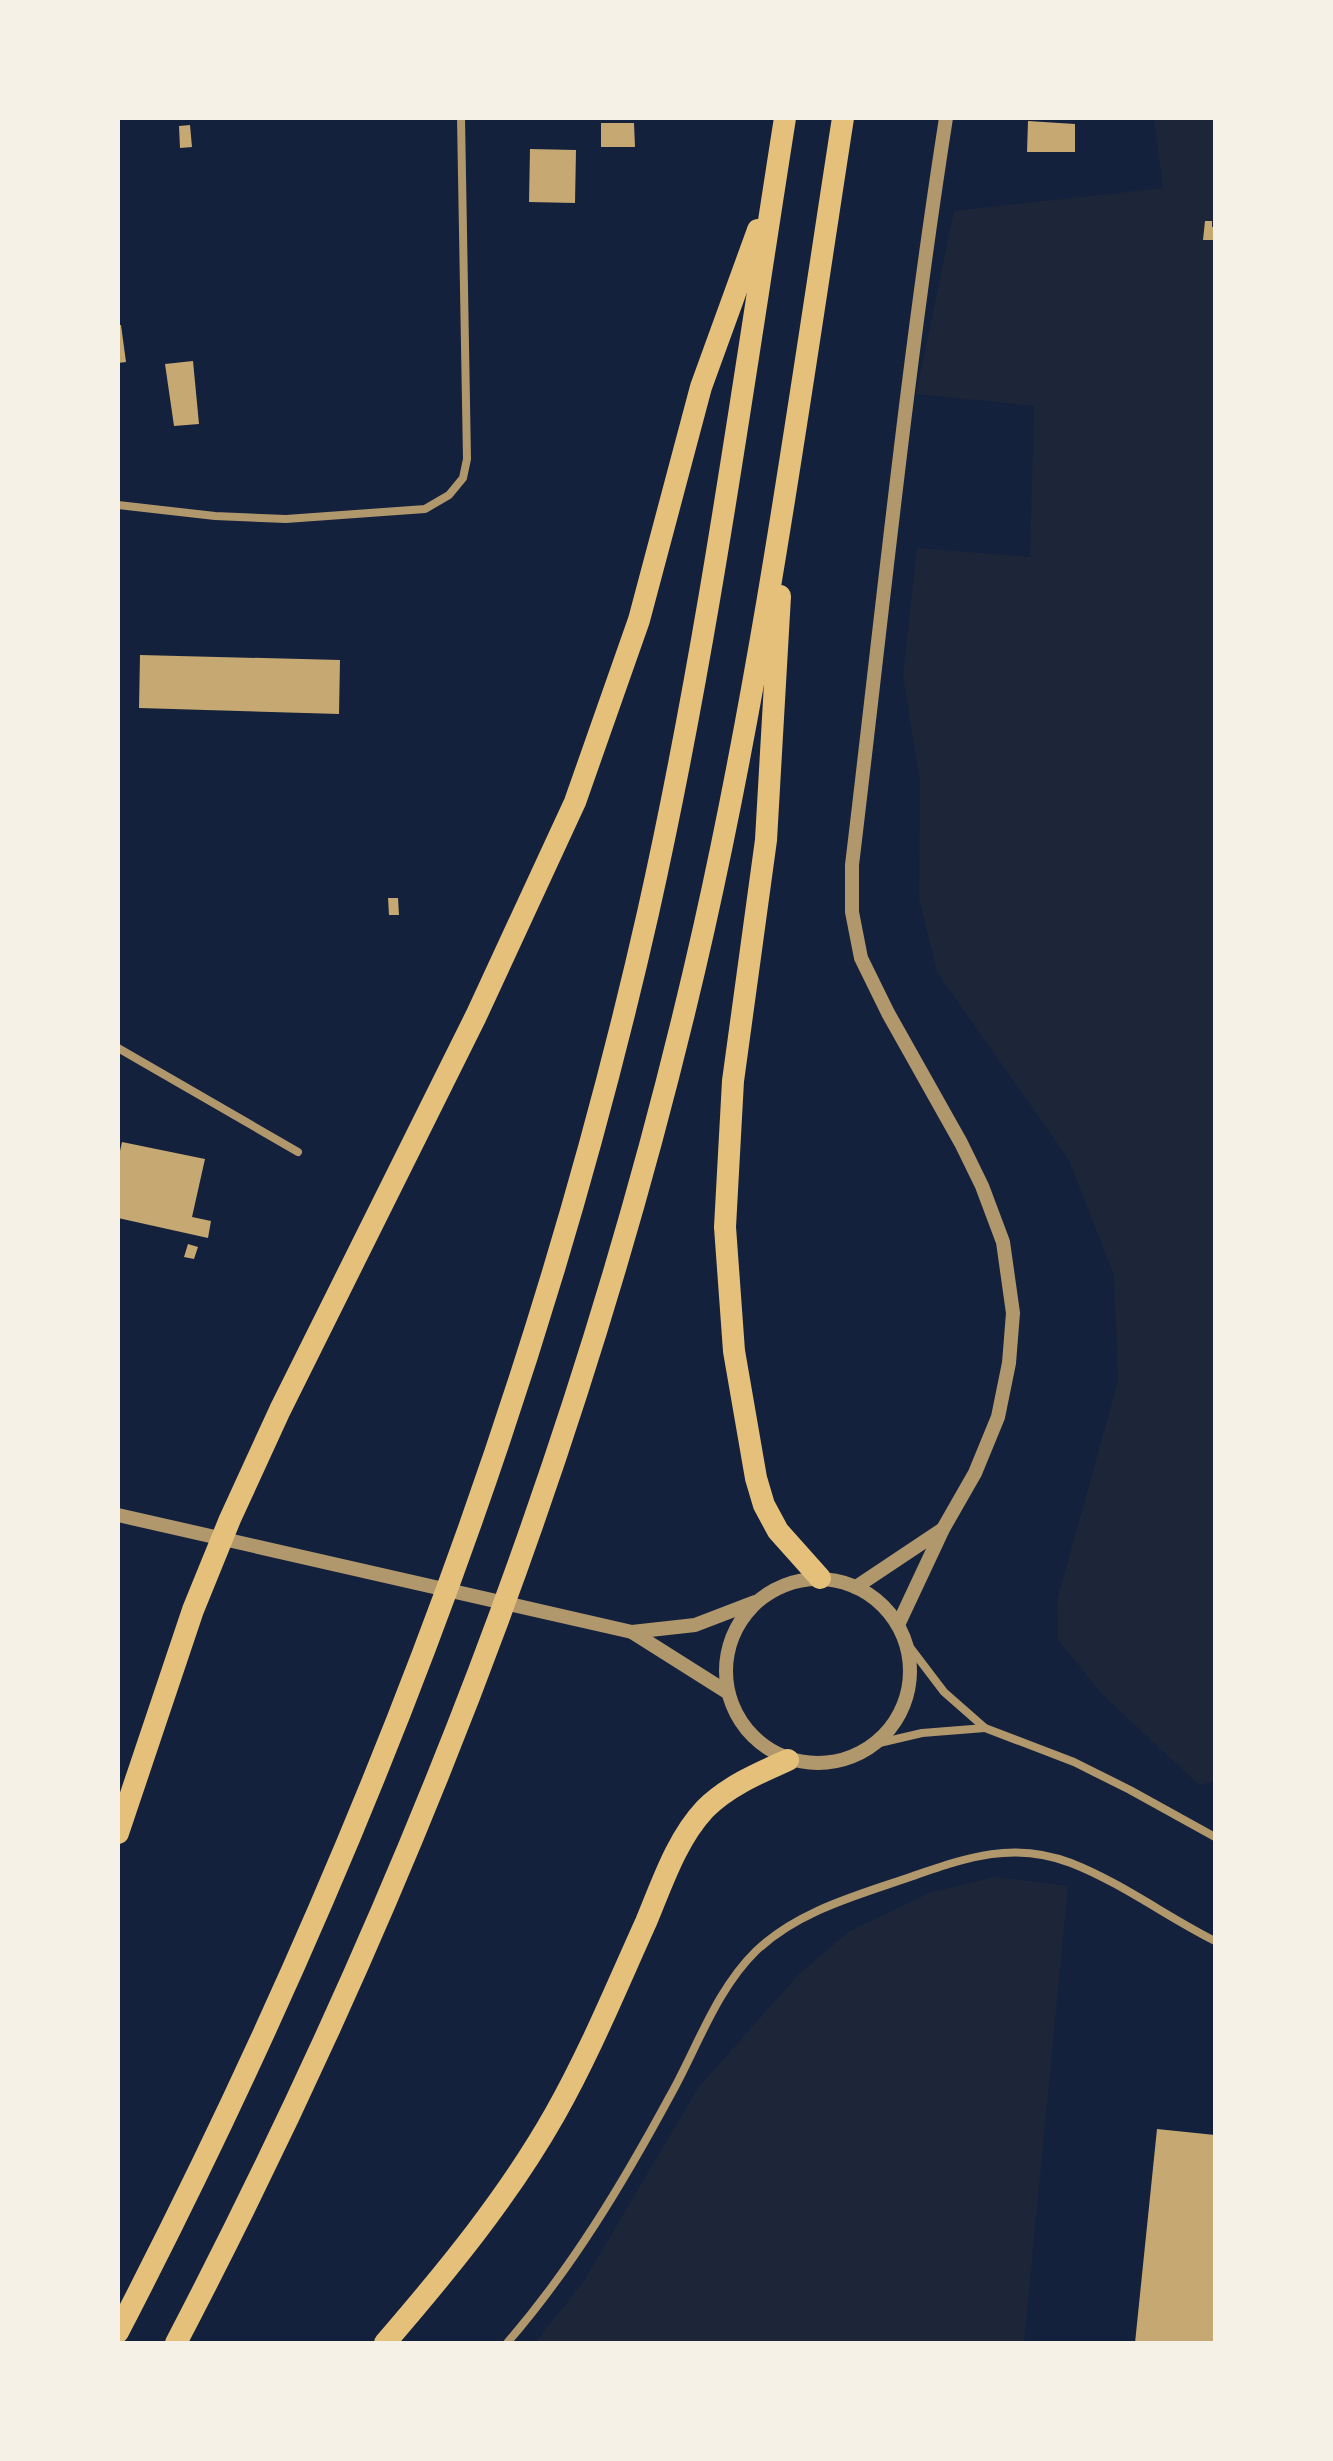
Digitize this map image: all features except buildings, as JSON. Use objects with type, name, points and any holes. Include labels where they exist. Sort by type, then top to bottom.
[{"type":"highway","points":[[118,2332],[249,2070],[367,1798],[452,1577],[522,1371],[613,1058],[676,784],[705,626],[785,118]]},
{"type":"highway","points":[[176,2343],[294,2108],[421,1819],[521,1555],[628,1223],[704,928],[758,651],[843,118]]},
{"type":"highway","points":[[118,1833],[180,1648],[221,1540],[280,1410],[482,1002],[575,802],[639,620],[701,387],[775,184]]},
{"type":"highway","points":[[788,471],[766,840],[733,1081],[725,1227],[734,1351],[756,1478],[764,1505],[778,1531],[820,1578]]},
{"type":"highway","points":[[385,2343],[471,2240],[515,2180],[556,2114],[608,2008],[673,1858],[687,1834],[704,1810],[726,1791],[788,1760]]},
{"type":"street","points":[[118,505],[215,516],[286,519],[425,509],[449,495],[463,478],[467,459],[461,118]]},
{"type":"street","points":[[898,1625],[943,1529],[975,1473],[998,1417],[1009,1363],[1013,1313],[1003,1242],[982,1186],[861,958],[852,912],[852,865],[922,268],[946,118]]},
{"type":"street","points":[[118,1048],[298,1152]]},
{"type":"street","points":[[118,1515],[632,1632],[695,1625],[756,1602],[786,1584],[820,1578],[856,1587],[880,1602],[944,1692],[985,1728],[1074,1762],[1215,1837]]},
{"type":"street","points":[[856,1587],[943,1529]]},
{"type":"street","points":[[756,1602],[736,1628],[725,1659],[727,1692],[739,1721],[760,1745],[788,1760],[819,1764],[849,1759],[875,1744],[895,1723],[907,1697],[910,1670],[906,1642]]},
{"type":"street","points":[[632,1632],[727,1692]]},
{"type":"street","points":[[875,1744],[922,1733],[985,1728]]},
{"type":"street","points":[[507,2343],[562,2273],[614,2194],[725,1991],[756,1951],[790,1926],[831,1904],[980,1854],[1023,1852],[1071,1863],[1215,1941]]},
{"type":"shaded area","points":[[1154,118],[1215,118],[1215,1781],[1199,1785],[1102,1694],[1058,1640],[1057,1601],[1118,1381],[1114,1275],[1069,1160],[937,972],[919,898],[920,781],[903,676],[917,548],[1030,557],[1034,406],[916,394],[954,211],[1163,188]]},
{"type":"shaded area","points":[[995,1877],[1068,1886],[1024,2343],[535,2343],[584,2281],[698,2088],[799,1974],[850,1931],[929,1893]]}]
